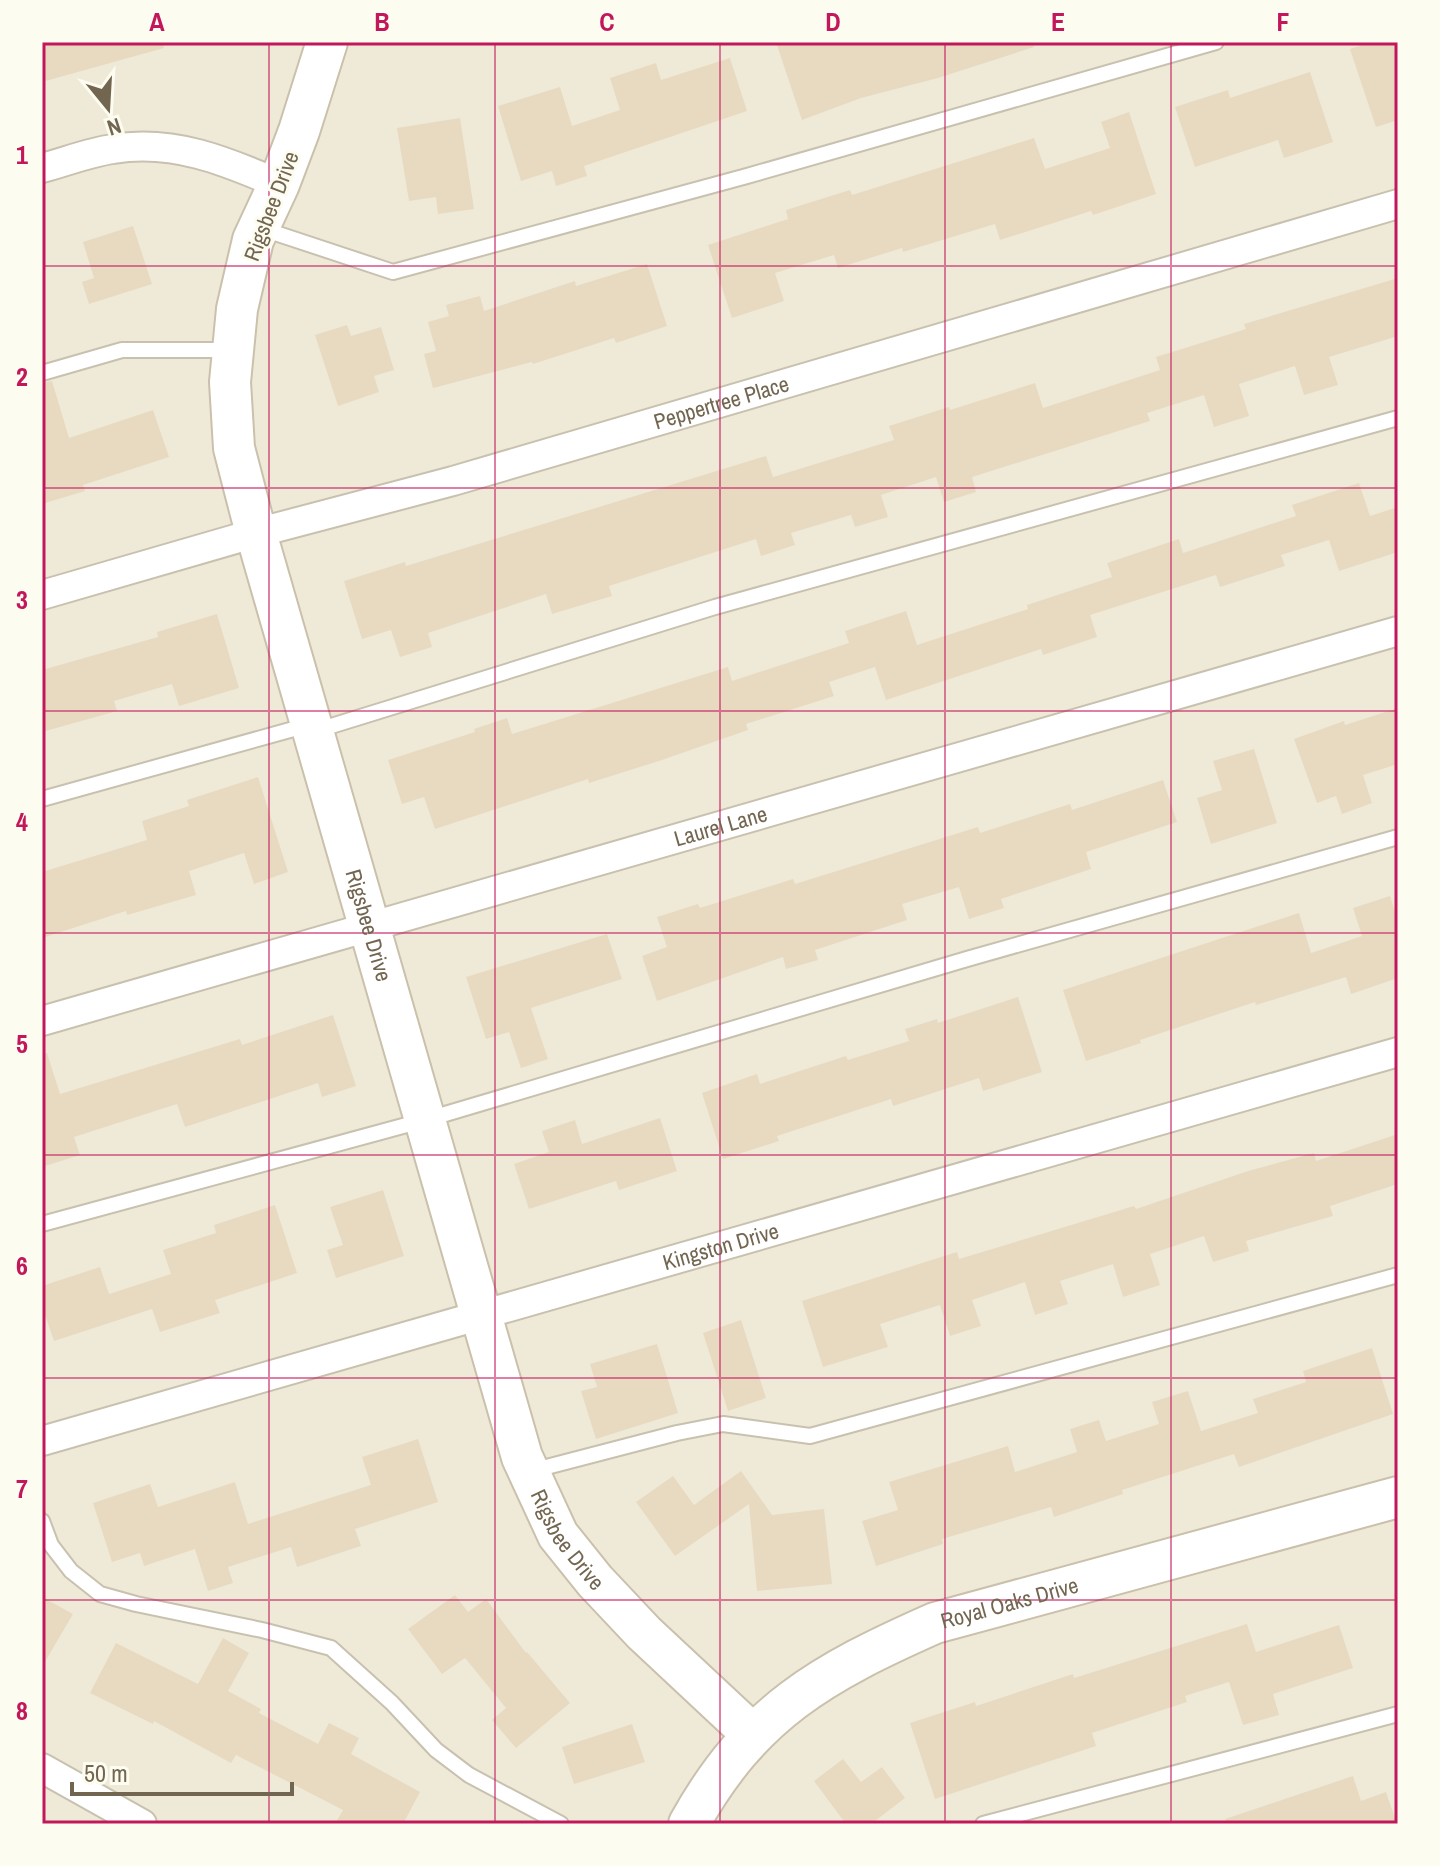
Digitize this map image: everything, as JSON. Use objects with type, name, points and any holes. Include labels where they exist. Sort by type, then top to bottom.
[{"type":"street","name":"Rigsbee Drive","points":[[327,42],[279,184],[253,240],[237,309],[230,382],[234,448],[528,1471],[558,1535],[595,1581],[644,1633],[752,1734]]},
{"type":"street","points":[[42,168],[114,148],[169,147],[220,159],[279,184]]},
{"type":"street","name":"Peppertree Place","points":[[42,595],[256,533],[453,481],[1398,204]]},
{"type":"street","name":"Laurel Lane","points":[[42,1021],[1398,631]]},
{"type":"street","name":"Kingston Drive","points":[[42,1441],[1398,1052]]},
{"type":"street","name":"Royal Oaks Drive","points":[[689,1824],[708,1790],[752,1734],[795,1696],[863,1655],[935,1623],[1398,1497]]},
{"type":"street","points":[[42,1768],[142,1824]]},
{"type":"lane","points":[[259,228],[393,272],[747,176],[1216,42]]},
{"type":"lane","points":[[42,373],[122,350],[232,350]]},
{"type":"lane","points":[[42,799],[312,728],[715,607],[1398,418]]},
{"type":"lane","points":[[42,1224],[425,1120],[952,964],[1398,837]]},
{"type":"lane","points":[[528,1471],[723,1424],[810,1436],[1398,1275]]},
{"type":"lane","points":[[42,1521],[51,1545],[71,1571],[100,1594],[331,1648],[392,1703],[436,1750],[469,1775],[561,1824]]},
{"type":"lane","points":[[983,1824],[1398,1714]]},
{"type":"shaded area","points":[[42,42],[1398,42],[1398,1824],[42,1824]]},
{"type":"building","points":[[42,42],[163,42],[164,48],[42,82]]},
{"type":"building","points":[[776,42],[1033,42],[1034,47],[938,78],[861,98],[802,120]]},
{"type":"building","points":[[1371,42],[1398,42],[1398,120],[1376,127],[1350,49]]},
{"type":"building","points":[[730,58],[747,111],[584,166],[587,176],[556,186],[552,171],[521,181],[498,106],[560,87],[572,126],[620,110],[610,78],[656,63],[661,80]]},
{"type":"building","points":[[1310,72],[1333,142],[1284,158],[1278,140],[1195,167],[1175,107],[1228,90],[1230,98]]},
{"type":"building","points":[[1129,112],[1156,194],[1000,240],[995,224],[838,268],[834,255],[775,273],[784,301],[732,318],[708,245],[788,219],[786,210],[850,190],[852,195],[1034,138],[1045,169],[1110,148],[1101,122]]},
{"type":"building","points":[[460,118],[474,209],[438,214],[436,197],[409,201],[397,128]]},
{"type":"building","points":[[133,226],[152,284],[89,304],[82,282],[94,278],[83,242]]},
{"type":"building","points":[[647,264],[667,326],[616,343],[614,338],[533,364],[433,388],[424,354],[436,351],[428,322],[449,316],[446,305],[480,296],[484,311],[575,281],[576,286]]},
{"type":"building","points":[[1398,278],[1398,336],[1329,357],[1338,385],[1304,395],[1295,366],[1239,384],[1249,416],[1214,427],[1204,395],[1147,413],[1150,421],[972,477],[976,492],[944,502],[936,477],[881,495],[888,517],[855,527],[851,515],[791,533],[795,545],[761,556],[756,539],[609,586],[612,596],[552,614],[546,594],[428,633],[432,647],[400,657],[391,630],[362,639],[344,581],[405,562],[406,566],[766,456],[773,477],[894,440],[889,426],[1035,383],[1043,408],[1160,370],[1156,357],[1246,329],[1244,324]]},
{"type":"building","points":[[347,325],[351,336],[381,327],[394,370],[374,376],[379,392],[338,406],[315,335]]},
{"type":"building","points":[[52,381],[69,438],[153,410],[169,457],[83,485],[85,491],[42,504],[42,383]]},
{"type":"building","points":[[1359,483],[1370,516],[1398,507],[1398,552],[1339,571],[1329,540],[1281,555],[1285,566],[1220,587],[1216,575],[1090,615],[1097,637],[1043,655],[1041,649],[886,700],[875,667],[829,682],[834,696],[746,724],[748,730],[659,761],[589,783],[588,779],[435,829],[424,797],[402,804],[388,760],[475,732],[474,729],[507,718],[512,734],[728,667],[732,681],[849,643],[845,631],[906,611],[917,645],[1028,609],[1027,605],[1112,577],[1107,563],[1179,539],[1183,553],[1296,516],[1292,505]]},
{"type":"building","points":[[217,614],[239,688],[179,706],[172,684],[114,701],[117,711],[42,732],[42,670],[158,637],[157,632]]},
{"type":"building","points":[[1398,708],[1398,764],[1363,775],[1372,803],[1342,814],[1336,796],[1317,803],[1294,739],[1344,721],[1345,725]]},
{"type":"building","points":[[1254,749],[1277,823],[1211,844],[1197,798],[1222,790],[1213,761]]},
{"type":"building","points":[[258,777],[288,872],[254,884],[244,853],[189,871],[196,895],[127,915],[126,911],[42,938],[42,872],[147,840],[142,821],[189,806],[187,800]]},
{"type":"building","points":[[1163,780],[1177,822],[1086,852],[1091,869],[1001,899],[1004,908],[969,919],[959,887],[902,904],[907,920],[815,950],[818,960],[786,969],[783,957],[657,1001],[642,956],[667,947],[657,917],[698,904],[700,908],[793,879],[795,884],[978,827],[980,833],[1070,804],[1072,810]]},
{"type":"building","points":[[1390,896],[1398,921],[1398,978],[1351,994],[1346,977],[1256,1005],[1255,1002],[1086,1061],[1063,990],[1299,913],[1311,953],[1362,936],[1353,908]]},
{"type":"building","points":[[607,934],[622,979],[531,1008],[548,1059],[521,1068],[509,1032],[486,1039],[466,977]]},
{"type":"building","points":[[1018,997],[1042,1072],[983,1091],[979,1078],[893,1106],[891,1099],[777,1136],[779,1141],[723,1159],[702,1093],[757,1074],[760,1084],[846,1056],[848,1060],[909,1041],[905,1029],[937,1019],[938,1023]]},
{"type":"building","points":[[333,1015],[356,1086],[322,1097],[318,1083],[185,1127],[177,1104],[74,1137],[80,1155],[42,1167],[42,1054],[47,1053],[60,1094],[240,1039],[242,1045]]},
{"type":"building","points":[[660,1118],[677,1171],[619,1190],[616,1181],[529,1209],[514,1164],[549,1152],[542,1131],[575,1120],[582,1144]]},
{"type":"building","points":[[1398,1134],[1398,1184],[1330,1206],[1333,1216],[1246,1241],[1249,1251],[1213,1262],[1204,1236],[1150,1254],[1160,1285],[1123,1297],[1113,1264],[1060,1281],[1068,1304],[1035,1315],[1025,1282],[972,1300],[981,1326],[950,1336],[940,1305],[880,1324],[888,1347],[823,1367],[802,1301],[957,1252],[959,1259],[1134,1206],[1136,1209],[1248,1171],[1314,1153],[1316,1161]]},
{"type":"building","points":[[383,1190],[404,1256],[336,1278],[327,1250],[343,1245],[330,1207]]},
{"type":"building","points":[[275,1205],[297,1273],[215,1300],[220,1313],[160,1332],[152,1309],[54,1341],[42,1306],[42,1286],[100,1267],[109,1294],[171,1274],[163,1250],[216,1233],[214,1225]]},
{"type":"building","points":[[741,1320],[766,1398],[728,1411],[703,1333]]},
{"type":"building","points":[[657,1344],[678,1413],[596,1439],[581,1391],[597,1387],[590,1364]]},
{"type":"building","points":[[1372,1348],[1393,1414],[1239,1467],[1234,1454],[1122,1490],[1123,1494],[1054,1517],[1051,1507],[942,1539],[943,1544],[876,1566],[862,1521],[898,1510],[889,1482],[1008,1446],[1015,1472],[1077,1452],[1070,1429],[1099,1420],[1106,1441],[1159,1424],[1152,1402],[1188,1391],[1201,1431],[1258,1413],[1253,1399],[1306,1382],[1303,1371]]},
{"type":"building","points":[[418,1439],[438,1502],[355,1529],[361,1546],[297,1567],[291,1547],[228,1567],[233,1583],[208,1591],[195,1549],[144,1566],[140,1553],[112,1562],[93,1503],[150,1484],[158,1507],[235,1482],[248,1524],[371,1485],[362,1457]]},
{"type":"building","points":[[741,1471],[772,1515],[824,1509],[832,1584],[757,1591],[749,1504],[675,1556],[636,1502],[673,1476],[694,1505]]},
{"type":"building","points":[[455,1595],[468,1612],[486,1599],[526,1653],[570,1703],[516,1748],[492,1720],[506,1708],[465,1658],[442,1674],[408,1629]]},
{"type":"building","points":[[42,1597],[73,1614],[42,1667]]},
{"type":"building","points":[[1247,1624],[1256,1652],[1339,1625],[1353,1668],[1273,1694],[1279,1715],[1243,1725],[1229,1682],[1185,1696],[1187,1702],[1092,1733],[1096,1746],[935,1799],[910,1723],[975,1702],[976,1706],[1073,1674],[1074,1678]]},
{"type":"building","points":[[223,1638],[249,1653],[228,1691],[261,1709],[259,1713],[318,1744],[329,1723],[359,1738],[351,1754],[420,1792],[403,1824],[335,1824],[343,1810],[236,1755],[231,1763],[154,1721],[153,1724],[90,1693],[116,1643],[198,1684]]},
{"type":"building","points":[[632,1724],[645,1762],[574,1784],[562,1747]]},
{"type":"building","points":[[843,1759],[861,1782],[882,1767],[905,1798],[871,1824],[846,1824],[814,1781]]},
{"type":"building","points":[[1353,1776],[1361,1801],[1386,1792],[1397,1824],[1226,1824],[1225,1819]]}]
